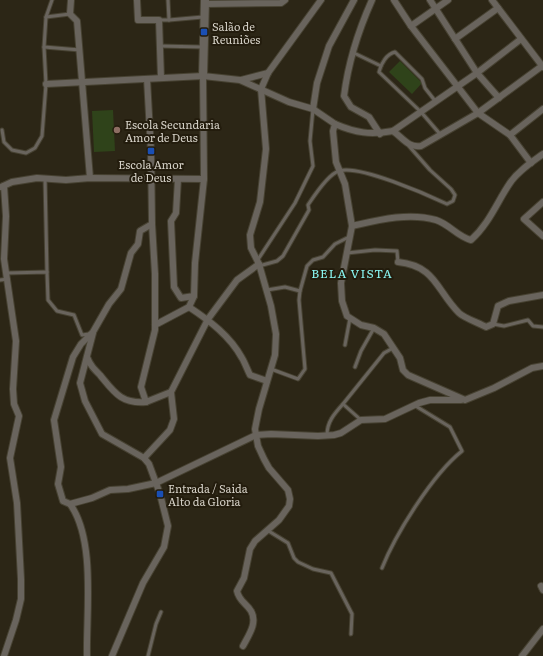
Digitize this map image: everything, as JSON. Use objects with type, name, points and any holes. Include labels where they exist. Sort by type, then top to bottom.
[{"type":"street","points":[[71,0],[70,14],[77,21],[90,178]]},
{"type":"street","points":[[137,0],[138,20],[159,20],[161,78]]},
{"type":"street","points":[[155,325],[189,307],[194,296],[195,264],[204,179],[203,76],[205,2],[281,3],[285,0]]},
{"type":"street","points":[[243,646],[254,624],[251,611],[238,599],[237,591],[244,578],[250,549],[255,541],[279,520],[289,506],[290,499],[288,490],[269,468],[264,459],[258,446],[255,429],[266,381],[275,355],[276,334],[259,264],[251,248],[250,235],[260,202],[266,149],[261,89],[268,73],[321,0]]},
{"type":"street","points":[[313,109],[317,83],[329,46],[354,0]]},
{"type":"street","points":[[372,0],[346,75],[344,96],[351,107],[369,118],[380,134]]},
{"type":"street","points":[[394,0],[411,26],[478,113],[510,135],[531,163]]},
{"type":"street","points":[[430,0],[435,10],[478,73],[499,98]]},
{"type":"street","points":[[411,26],[448,0]]},
{"type":"street","points":[[393,131],[401,136],[408,145],[414,147],[421,146],[478,113],[542,67],[492,0]]},
{"type":"street","points":[[456,39],[498,8]]},
{"type":"street","points":[[46,84],[203,76],[240,80],[288,102],[313,109],[334,124],[353,132],[380,134],[393,131],[422,112],[478,73],[521,38]]},
{"type":"street","points":[[240,80],[268,73]]},
{"type":"street","points":[[146,402],[141,387],[155,325],[155,274],[152,242],[147,79]]},
{"type":"street","points":[[510,135],[543,109]]},
{"type":"street","points":[[334,124],[333,145],[339,170],[346,184],[352,226],[341,283],[341,292],[347,316],[361,325],[374,328],[384,334],[400,358],[403,370],[408,375],[465,400]]},
{"type":"street","points":[[352,226],[385,219],[416,218],[436,220],[456,231],[464,238],[471,240],[480,232],[510,182],[543,154]]},
{"type":"street","points":[[4,656],[16,620],[20,599],[21,579],[17,503],[10,458],[19,416],[14,404],[12,389],[16,342],[2,250],[6,216],[2,186],[12,182],[45,178],[66,180],[90,178],[204,179]]},
{"type":"street","points":[[178,179],[176,213],[171,221],[174,287],[182,298],[194,296]]},
{"type":"street","points":[[543,202],[524,219],[543,236]]},
{"type":"street","points":[[87,656],[88,571],[83,534],[77,514],[70,504],[63,501],[58,490],[61,467],[54,420],[73,357],[80,344],[93,332],[109,304],[121,289],[131,253],[138,244],[140,231],[152,224]]},
{"type":"street","points":[[138,244],[152,242]]},
{"type":"street","points":[[398,262],[409,263],[422,268],[439,285],[446,299],[460,315],[486,327],[493,324],[498,306],[509,301],[543,295]]},
{"type":"street","points":[[144,458],[170,430],[174,419],[171,392],[208,319],[237,280],[259,264]]},
{"type":"street","points":[[189,307],[208,319],[234,346],[243,358],[250,375],[266,381]]},
{"type":"street","points":[[93,332],[80,383],[82,393],[102,434],[144,458],[156,483],[168,526],[166,540],[161,553],[143,583],[112,656]]},
{"type":"street","points":[[87,357],[90,366],[120,398],[134,403],[146,402],[171,392]]},
{"type":"street","points":[[70,504],[92,498],[110,490],[128,489],[156,483],[256,436],[271,434],[327,435],[341,433],[361,420],[385,419],[414,405],[430,400],[465,400],[494,388],[532,368],[543,366]]},
{"type":"street","points":[[522,656],[543,629]]},
{"type":"lane","points":[[2,130],[4,142],[12,150],[26,153],[35,148],[42,136],[46,84],[44,47],[46,17],[52,0]]},
{"type":"lane","points":[[168,0],[169,20]]},
{"type":"lane","points":[[46,17],[70,14]]},
{"type":"lane","points":[[159,20],[204,17]]},
{"type":"lane","points":[[160,46],[204,46]]},
{"type":"lane","points":[[44,47],[80,50]]},
{"type":"lane","points":[[353,52],[381,66]]},
{"type":"lane","points":[[436,102],[425,88],[422,79],[395,52],[390,53],[381,66],[379,72],[422,112],[440,134]]},
{"type":"lane","points":[[259,264],[295,202],[313,166],[310,141],[313,109]]},
{"type":"lane","points":[[259,264],[277,261],[283,256],[308,210],[308,205],[333,174],[339,170],[350,171],[396,182],[447,204],[453,201],[455,195],[451,188],[430,170],[408,145]]},
{"type":"lane","points":[[45,178],[48,300],[57,311],[74,315],[82,335],[93,332]]},
{"type":"lane","points":[[270,369],[298,379],[305,369],[299,300],[307,266],[313,260],[323,256],[335,244],[349,237]]},
{"type":"lane","points":[[346,253],[375,250],[397,250],[398,262]]},
{"type":"lane","points":[[0,280],[7,276],[47,272]]},
{"type":"lane","points":[[266,290],[285,287],[300,291]]},
{"type":"lane","points":[[345,345],[350,318]]},
{"type":"lane","points":[[493,324],[504,326],[528,320],[533,326],[543,327]]},
{"type":"lane","points":[[355,367],[361,351],[374,328]]},
{"type":"lane","points":[[327,435],[327,426],[334,414],[344,404],[384,353],[394,348]]},
{"type":"lane","points":[[344,404],[361,420]]},
{"type":"lane","points":[[382,568],[390,550],[434,478],[451,459],[462,451],[450,427],[414,405]]},
{"type":"lane","points":[[267,530],[288,543],[294,558],[298,562],[313,569],[331,573],[352,614],[351,634]]},
{"type":"lane","points":[[148,656],[156,624],[161,612]]},
{"type":"green space","points":[[400,61],[422,83],[412,94],[389,72]]},
{"type":"green space","points":[[113,110],[115,151],[94,152],[92,111]]},
{"type":"place","name":"Salão de Reuniões","points":[[204,32]]},
{"type":"place","name":"Escola Secundaria Amor de Deus","points":[[117,130]]},
{"type":"place","name":"Escola Amor de Deus","points":[[151,151]]},
{"type":"place","name":"Entrada / Saida Alto da Gloria","points":[[160,494]]},
{"type":"district","name":"BELA VISTA","points":[[352,273]]}]
